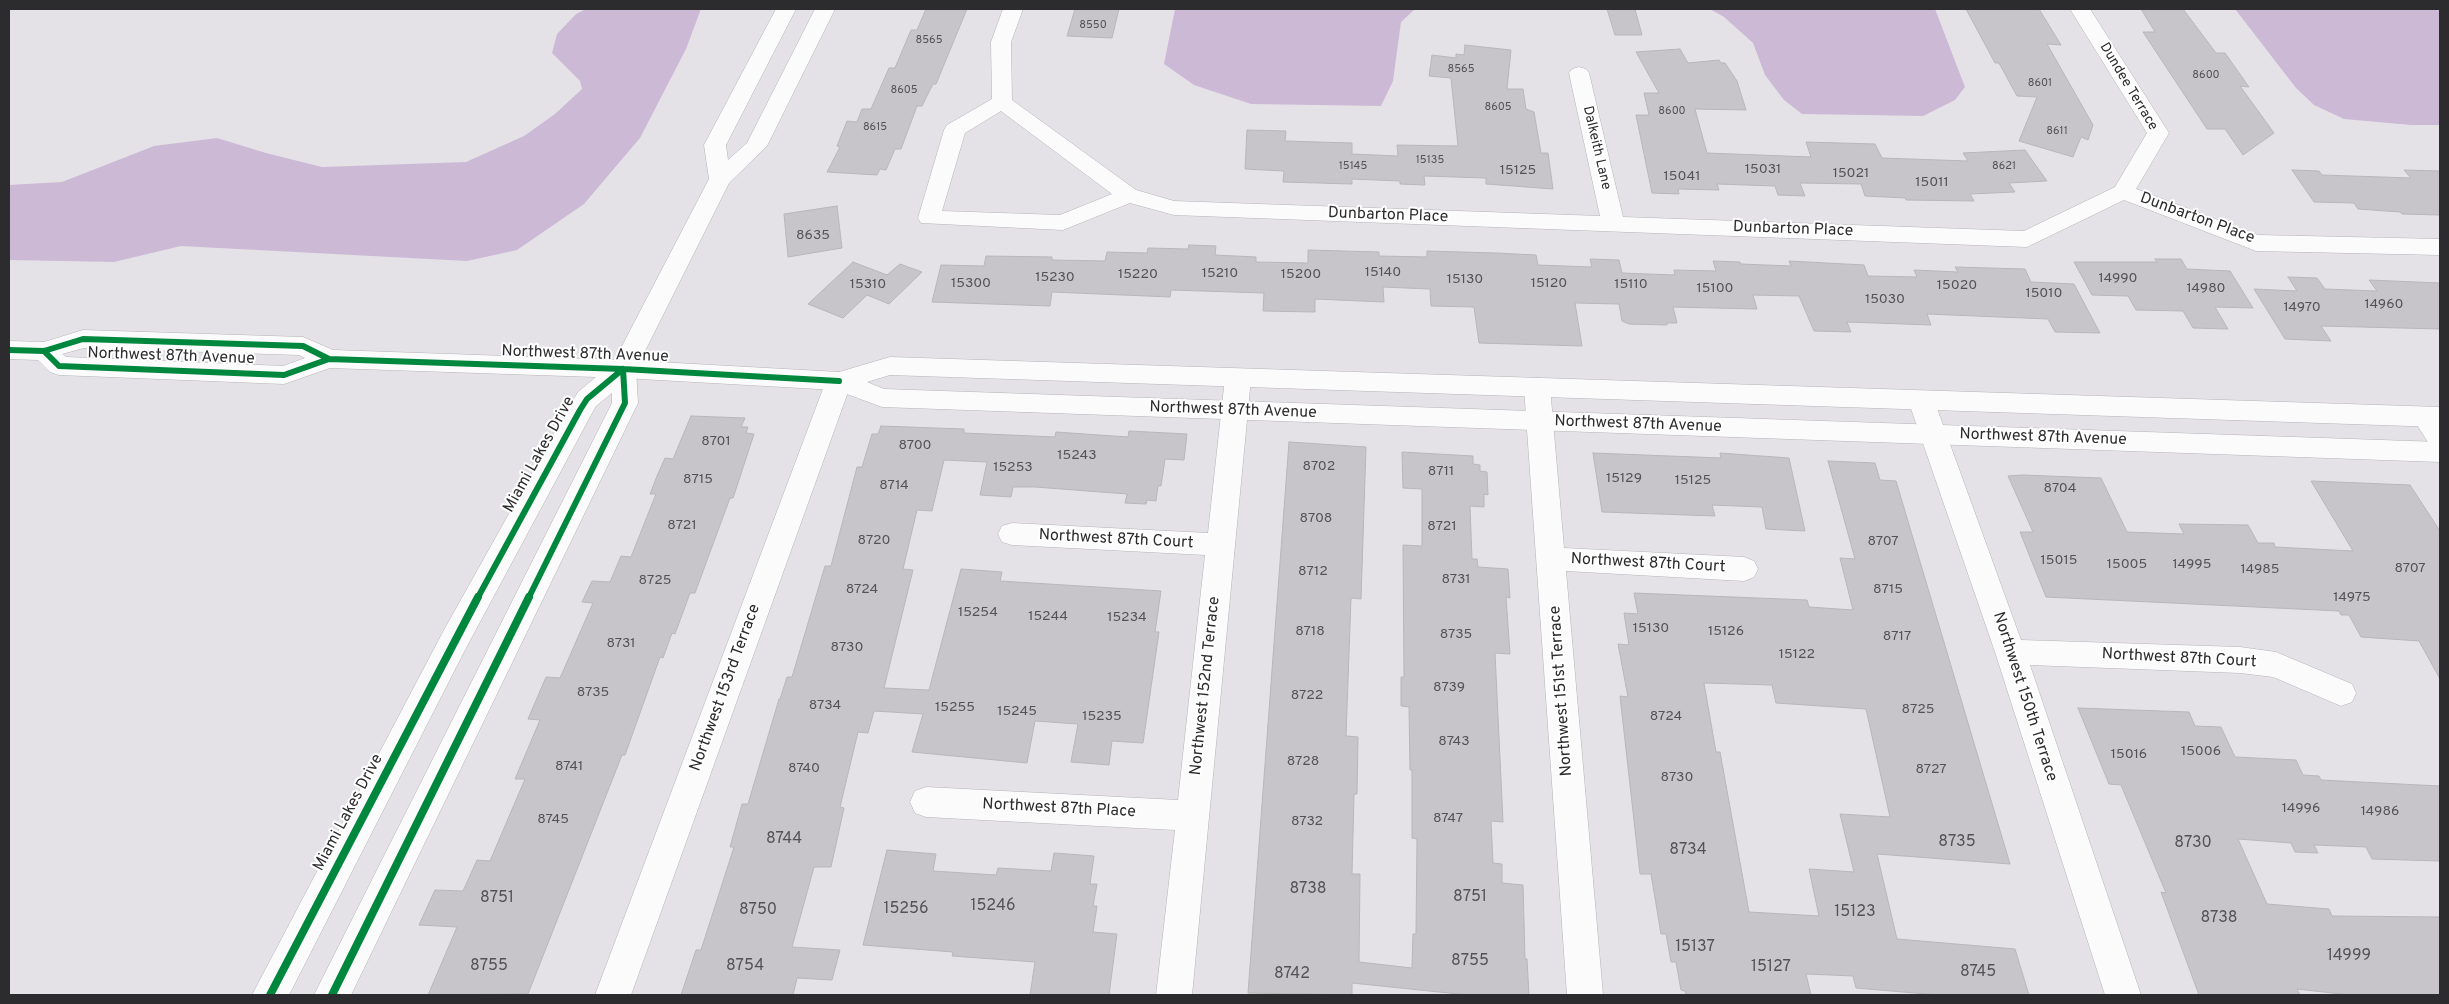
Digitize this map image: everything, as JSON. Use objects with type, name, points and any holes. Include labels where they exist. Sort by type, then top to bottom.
[{"type":"street","points":[[720,179],[715,144],[786,9]]},
{"type":"street","points":[[332,995],[625,403],[623,369],[720,179],[756,146],[825,9]]},
{"type":"street","points":[[1013,9],[1001,42],[1002,102],[955,130],[929,218],[1063,223],[1128,195]]},
{"type":"street","name":"Dundee Terrace","points":[[2080,9],[2158,133],[2123,192]]},
{"type":"street","name":"Dalkeith Lane","points":[[1579,73],[1613,224]]},
{"type":"street","name":"Dunbarton Place","points":[[1002,102],[1128,195],[1174,208],[2027,239],[2123,192],[2256,243],[2440,247]]},
{"type":"street","name":"Northwest 87th Avenue","points":[[9,350],[44,351],[59,366],[284,375],[329,358],[623,369],[839,381],[882,398],[2440,452]]},
{"type":"street","name":"Northwest 87th Avenue","points":[[839,381],[890,366],[2433,417]]},
{"type":"street","name":"Miami Lakes Drive","points":[[270,995],[460,630],[580,410],[587,399],[623,369]]},
{"type":"street","name":"Northwest 152nd Terrace","points":[[1174,995],[1238,378]]},
{"type":"street","name":"Northwest 153rd Terrace","points":[[613,995],[839,381]]},
{"type":"street","name":"Northwest 151st Terrace","points":[[1536,387],[1552,559],[1585,995]]},
{"type":"street","name":"Northwest 150th Terrace","points":[[1921,400],[2010,652],[2123,995]]},
{"type":"street","points":[[2433,417],[2440,440]]},
{"type":"street","name":"Northwest 87th Court","points":[[1012,534],[1220,545]]},
{"type":"street","name":"Northwest 87th Court","points":[[1552,559],[1744,569]]},
{"type":"street","name":"Northwest 87th Court","points":[[2010,652],[2240,660],[2276,665],[2341,693]]},
{"type":"street","name":"Northwest 87th Place","points":[[926,802],[1193,816]]},
{"type":"shaded area","points":[[586,9],[701,9],[686,49],[640,138],[584,204],[517,250],[467,261],[181,246],[114,262],[9,260],[9,185],[62,182],[154,146],[217,138],[322,167],[466,162],[524,136],[555,114],[582,89],[580,81],[552,53],[557,34],[576,14]]},
{"type":"shaded area","points":[[1175,9],[1415,9],[1401,22],[1393,81],[1381,106],[1251,104],[1194,85],[1164,64]]},
{"type":"shaded area","points":[[1710,9],[1935,9],[1965,87],[1955,100],[1923,116],[1802,114],[1784,100],[1765,75],[1753,43],[1724,17]]},
{"type":"shaded area","points":[[2235,9],[2440,9],[2440,125],[2411,125],[2344,119],[2314,105],[2296,88]]},
{"type":"building","points":[[926,9],[967,9],[936,84],[933,84],[922,106],[917,106],[901,149],[895,149],[886,170],[880,169],[877,175],[827,172],[840,147],[837,146],[847,121],[857,122],[862,109],[871,109],[889,68],[895,68],[911,30],[917,30]]},
{"type":"building","points":[[1075,9],[1119,9],[1112,38],[1067,36]]},
{"type":"building","points":[[1607,9],[1635,9],[1642,35],[1615,35]]},
{"type":"building","points":[[1966,9],[2039,9],[2061,45],[2047,44],[2093,125],[2088,140],[2081,137],[2073,157],[2019,141],[2037,97],[2017,96],[1999,63],[1995,63]]},
{"type":"building","points":[[2141,9],[2183,9],[2216,53],[2225,53],[2249,87],[2240,86],[2274,133],[2243,155],[2225,129],[2207,129],[2143,32],[2155,32]]},
{"type":"building","points":[[1465,45],[1511,50],[1507,89],[1523,89],[1526,109],[1534,112],[1541,153],[1548,153],[1553,189],[1486,184],[1486,178],[1424,176],[1425,185],[1400,184],[1400,181],[1352,179],[1352,184],[1283,182],[1284,171],[1245,169],[1247,130],[1286,131],[1285,141],[1352,143],[1352,154],[1398,156],[1397,145],[1458,146],[1451,78],[1429,76],[1432,55],[1456,58],[1456,54],[1464,55]]},
{"type":"building","points":[[1680,49],[1688,63],[1719,60],[1721,63],[1725,63],[1737,81],[1746,110],[1695,109],[1707,153],[1811,157],[1806,142],[1875,144],[1882,158],[1968,161],[1963,153],[2025,150],[2047,181],[2009,183],[2015,192],[1970,194],[1974,201],[1906,200],[1905,198],[1865,196],[1861,184],[1800,183],[1805,196],[1778,195],[1775,186],[1717,184],[1719,190],[1678,189],[1679,194],[1652,193],[1636,115],[1649,115],[1644,93],[1659,93],[1636,52]]},
{"type":"building","points":[[2292,170],[2319,171],[2322,175],[2411,178],[2404,170],[2440,171],[2440,215],[2402,214],[2400,212],[2358,209],[2354,203],[2314,202]]},
{"type":"building","points":[[837,206],[842,248],[788,257],[784,214]]},
{"type":"building","points":[[1189,245],[1216,246],[1215,255],[1256,257],[1256,262],[1308,263],[1308,250],[1379,252],[1379,256],[1427,257],[1427,251],[1496,253],[1536,255],[1538,265],[1592,267],[1590,259],[1619,260],[1622,273],[1675,275],[1674,270],[1716,271],[1713,261],[1791,266],[1789,261],[1864,265],[1868,276],[1917,277],[1914,270],[1958,272],[1955,267],[2025,269],[2031,282],[2074,284],[2100,333],[2055,332],[2048,319],[1927,314],[1931,325],[1847,322],[1851,332],[1814,331],[1799,296],[1753,295],[1757,309],[1673,307],[1677,323],[1667,323],[1667,325],[1629,324],[1622,321],[1619,304],[1575,303],[1582,346],[1479,343],[1474,307],[1431,306],[1430,289],[1383,287],[1384,302],[1315,299],[1315,312],[1263,311],[1264,293],[1171,290],[1170,297],[1052,292],[1050,306],[932,302],[941,265],[984,266],[986,256],[1052,257],[1052,260],[1105,261],[1107,252],[1147,253],[1148,248],[1188,249]]},
{"type":"building","points":[[2155,259],[2181,259],[2187,269],[2230,271],[2253,308],[2215,307],[2228,329],[2193,328],[2183,311],[2136,310],[2128,296],[2092,295],[2074,262],[2157,262]]},
{"type":"building","points":[[853,262],[887,275],[900,264],[922,272],[889,304],[867,295],[843,318],[808,304]]},
{"type":"building","points":[[2288,277],[2317,278],[2325,289],[2377,291],[2369,280],[2440,283],[2440,329],[2321,326],[2331,341],[2285,339],[2254,289],[2297,291]]},
{"type":"building","points":[[691,416],[745,418],[741,427],[748,427],[746,433],[754,434],[733,498],[730,498],[695,593],[690,593],[675,634],[672,633],[663,658],[660,657],[625,755],[622,755],[528,994],[428,995],[457,927],[419,925],[435,890],[463,891],[477,860],[490,861],[525,779],[515,779],[540,720],[528,719],[546,677],[560,678],[593,603],[582,602],[592,581],[610,582],[621,556],[631,557],[656,494],[650,494],[657,476],[665,458],[673,459]]},
{"type":"building","points":[[881,426],[964,429],[964,433],[1055,437],[1056,432],[1128,437],[1129,431],[1187,434],[1184,460],[1165,459],[1161,486],[1158,486],[1156,501],[1147,500],[1146,504],[1125,503],[1127,494],[1035,487],[1013,487],[1011,497],[980,495],[987,462],[944,460],[932,511],[917,510],[903,569],[913,570],[884,688],[929,690],[961,569],[1002,572],[1000,581],[1161,591],[1155,632],[1159,632],[1143,743],[1112,741],[1109,765],[1071,762],[1078,724],[1035,721],[1027,763],[912,752],[923,714],[874,711],[868,733],[858,732],[840,807],[844,808],[831,867],[814,867],[792,947],[840,950],[832,980],[797,978],[793,995],[681,995],[696,950],[701,950],[734,847],[730,847],[742,804],[748,804],[779,699],[787,677],[792,677],[825,566],[831,566],[857,467],[862,467],[872,434],[878,434]]},
{"type":"building","points":[[1289,442],[1366,447],[1361,599],[1351,598],[1346,736],[1358,737],[1357,794],[1354,794],[1352,874],[1360,874],[1359,962],[1412,968],[1413,934],[1416,934],[1417,839],[1412,838],[1412,770],[1410,770],[1409,707],[1401,706],[1401,677],[1404,677],[1403,545],[1422,546],[1422,489],[1403,488],[1402,452],[1473,456],[1473,464],[1480,465],[1480,471],[1487,472],[1488,495],[1484,494],[1484,507],[1470,506],[1472,559],[1477,559],[1478,567],[1508,569],[1510,598],[1506,597],[1510,654],[1495,653],[1503,822],[1491,821],[1493,863],[1502,864],[1502,883],[1523,885],[1525,959],[1527,959],[1529,995],[1468,995],[1352,983],[1352,995],[1248,993]]},
{"type":"building","points":[[1593,453],[1721,458],[1720,453],[1789,458],[1805,531],[1766,529],[1762,507],[1712,505],[1715,516],[1602,512]]},
{"type":"building","points":[[1828,461],[1875,463],[1880,480],[1896,481],[2010,864],[1877,854],[1897,939],[2015,949],[2029,995],[1938,995],[1856,988],[1853,976],[1806,974],[1811,995],[1686,995],[1685,991],[1681,990],[1676,962],[1671,962],[1666,934],[1661,934],[1651,874],[1640,874],[1620,696],[1628,697],[1618,644],[1629,645],[1624,613],[1638,614],[1634,593],[1807,600],[1809,607],[1853,610],[1840,558],[1855,559]],"holes":[[[1704,683],[1772,685],[1776,703],[1866,709],[1890,817],[1840,814],[1854,872],[1809,869],[1819,916],[1749,912],[1720,752],[1716,752]]]},
{"type":"building","points":[[2008,476],[2101,478],[2127,532],[2184,534],[2179,524],[2248,525],[2258,543],[2274,543],[2275,547],[2353,551],[2311,481],[2410,485],[2440,531],[2440,679],[2419,641],[2361,637],[2349,615],[2341,615],[2339,611],[2046,597],[2020,532],[2033,532]]},
{"type":"building","points":[[2078,708],[2189,712],[2195,726],[2221,727],[2235,757],[2296,760],[2303,775],[2319,776],[2321,780],[2440,786],[2440,861],[2372,859],[2366,847],[2314,845],[2318,853],[2295,852],[2291,843],[2238,839],[2267,904],[2329,909],[2332,916],[2440,917],[2440,995],[2350,995],[2297,989],[2300,995],[2199,995],[2161,892],[2166,893],[2121,785],[2109,784]]},
{"type":"building","points":[[887,850],[936,854],[933,871],[996,875],[998,868],[1051,871],[1054,853],[1094,856],[1090,884],[1097,884],[1093,906],[1097,906],[1093,932],[1117,934],[1109,995],[1030,995],[1035,962],[952,956],[953,952],[863,945]]},
{"type":"cycle path","points":[[9,350],[44,351],[83,339],[303,346],[329,359]]},
{"type":"cycle path","points":[[44,351],[59,366],[284,375],[329,359],[623,369],[839,381]]},
{"type":"cycle path","points":[[270,995],[455,639],[580,410],[587,399],[623,369]]},
{"type":"cycle path","points":[[332,995],[625,403],[623,369]]}]
